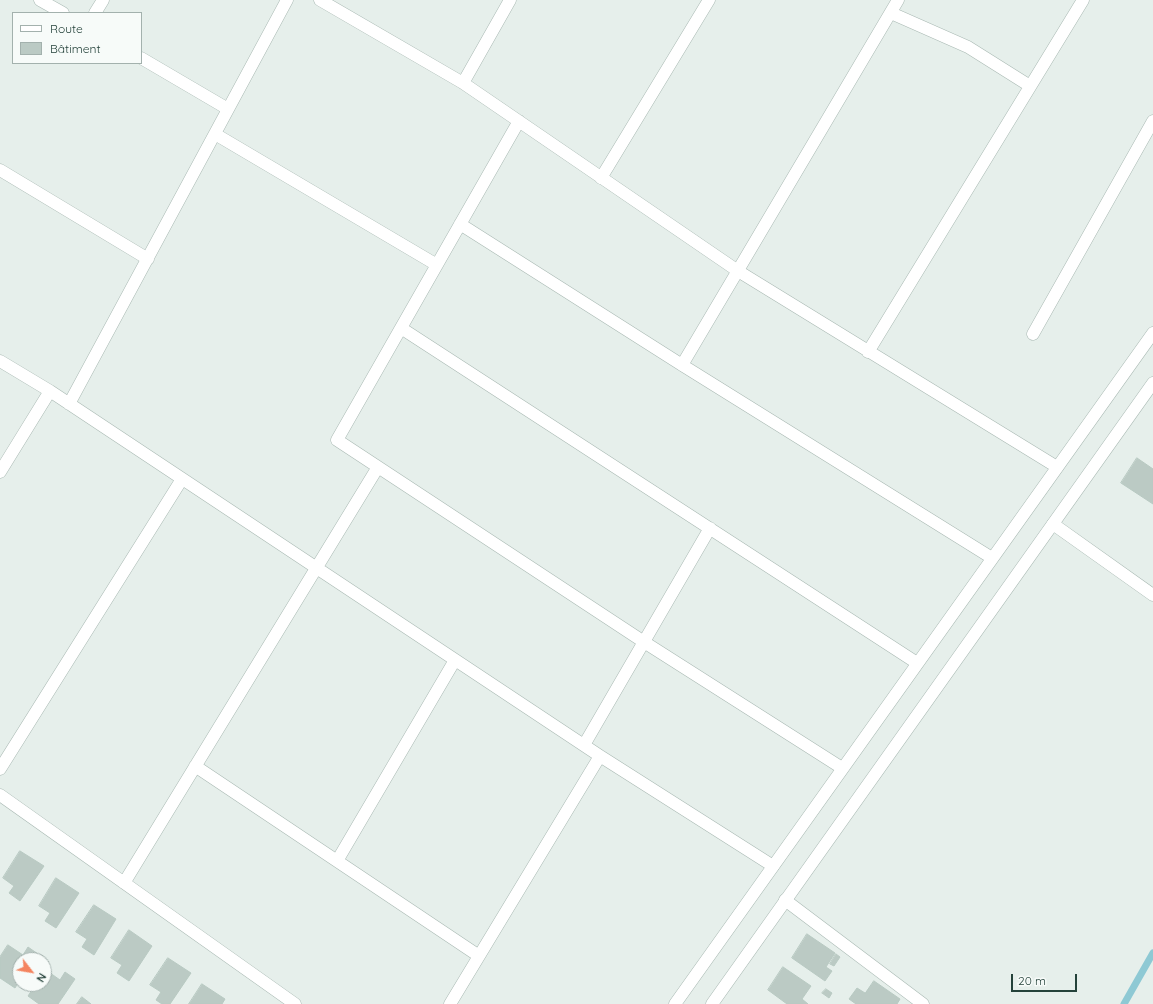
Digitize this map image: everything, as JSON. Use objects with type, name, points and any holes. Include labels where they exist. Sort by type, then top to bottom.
[{"type":"street","points":[[40,0],[61,12]]},
{"type":"street","points":[[96,12],[103,0]]},
{"type":"street","points":[[69,404],[287,0]]},
{"type":"street","points":[[463,83],[510,0]]},
{"type":"street","points":[[601,178],[709,0]]},
{"type":"street","points":[[682,366],[898,0]]},
{"type":"street","points":[[868,352],[1083,0]]},
{"type":"street","points":[[324,1],[463,83],[738,271],[1057,467]]},
{"type":"street","points":[[891,13],[968,47],[1030,86]]},
{"type":"street","points":[[142,59],[228,109]]},
{"type":"street","points":[[519,121],[337,440],[644,642],[842,768]]},
{"type":"street","points":[[1033,334],[1153,121]]},
{"type":"street","points":[[215,134],[437,265]]},
{"type":"street","points":[[0,170],[148,259]]},
{"type":"street","points":[[460,224],[682,366],[992,558]]},
{"type":"street","points":[[401,328],[917,663]]},
{"type":"street","points":[[675,1004],[1153,332]]},
{"type":"street","points":[[0,361],[50,391],[600,756],[773,866]]},
{"type":"street","points":[[712,1004],[1153,383]]},
{"type":"street","points":[[0,472],[50,391]]},
{"type":"street","points":[[124,883],[378,467]]},
{"type":"street","points":[[0,769],[182,479]]},
{"type":"street","points":[[1053,524],[1153,594]]},
{"type":"street","points":[[584,745],[710,528]]},
{"type":"street","points":[[337,861],[455,660]]},
{"type":"street","points":[[450,1004],[600,756]]},
{"type":"street","points":[[195,766],[479,956]]},
{"type":"street","points":[[0,795],[295,1004]]},
{"type":"street","points":[[785,900],[923,1004]]},
{"type":"building","points":[[1137,458],[1153,469],[1153,504],[1121,483]]},
{"type":"building","points":[[20,851],[44,866],[20,901],[9,893],[14,886],[3,878]]},
{"type":"building","points":[[56,878],[79,893],[56,928],[45,921],[50,913],[39,906]]},
{"type":"building","points":[[94,905],[116,919],[94,955],[82,947],[87,939],[76,932]]},
{"type":"building","points":[[129,930],[152,946],[129,981],[117,973],[122,965],[111,958]]},
{"type":"building","points":[[807,934],[835,953],[826,967],[832,971],[825,981],[792,958]]},
{"type":"building","points":[[8,945],[18,952],[12,952],[12,986],[0,978],[0,957]]},
{"type":"building","points":[[28,947],[35,952],[25,952]]},
{"type":"building","points":[[836,954],[840,957],[834,966],[830,964]]},
{"type":"building","points":[[168,958],[191,973],[170,1004],[162,1004],[156,1000],[161,992],[150,985]]},
{"type":"building","points":[[783,967],[811,986],[802,999],[808,1004],[787,1004],[768,990]]},
{"type":"building","points":[[65,972],[75,979],[58,1004],[39,1004],[28,996],[31,992],[52,992],[52,974],[60,980]]},
{"type":"building","points":[[874,981],[900,999],[897,1004],[856,1004],[849,999],[857,988],[865,993]]},
{"type":"building","points":[[202,984],[225,999],[222,1004],[189,1004]]},
{"type":"building","points":[[826,989],[832,993],[829,998],[822,993]]},
{"type":"building","points":[[82,997],[91,1004],[77,1004]]},
{"type":"waterway","points":[[1124,1004],[1153,953]]}]
